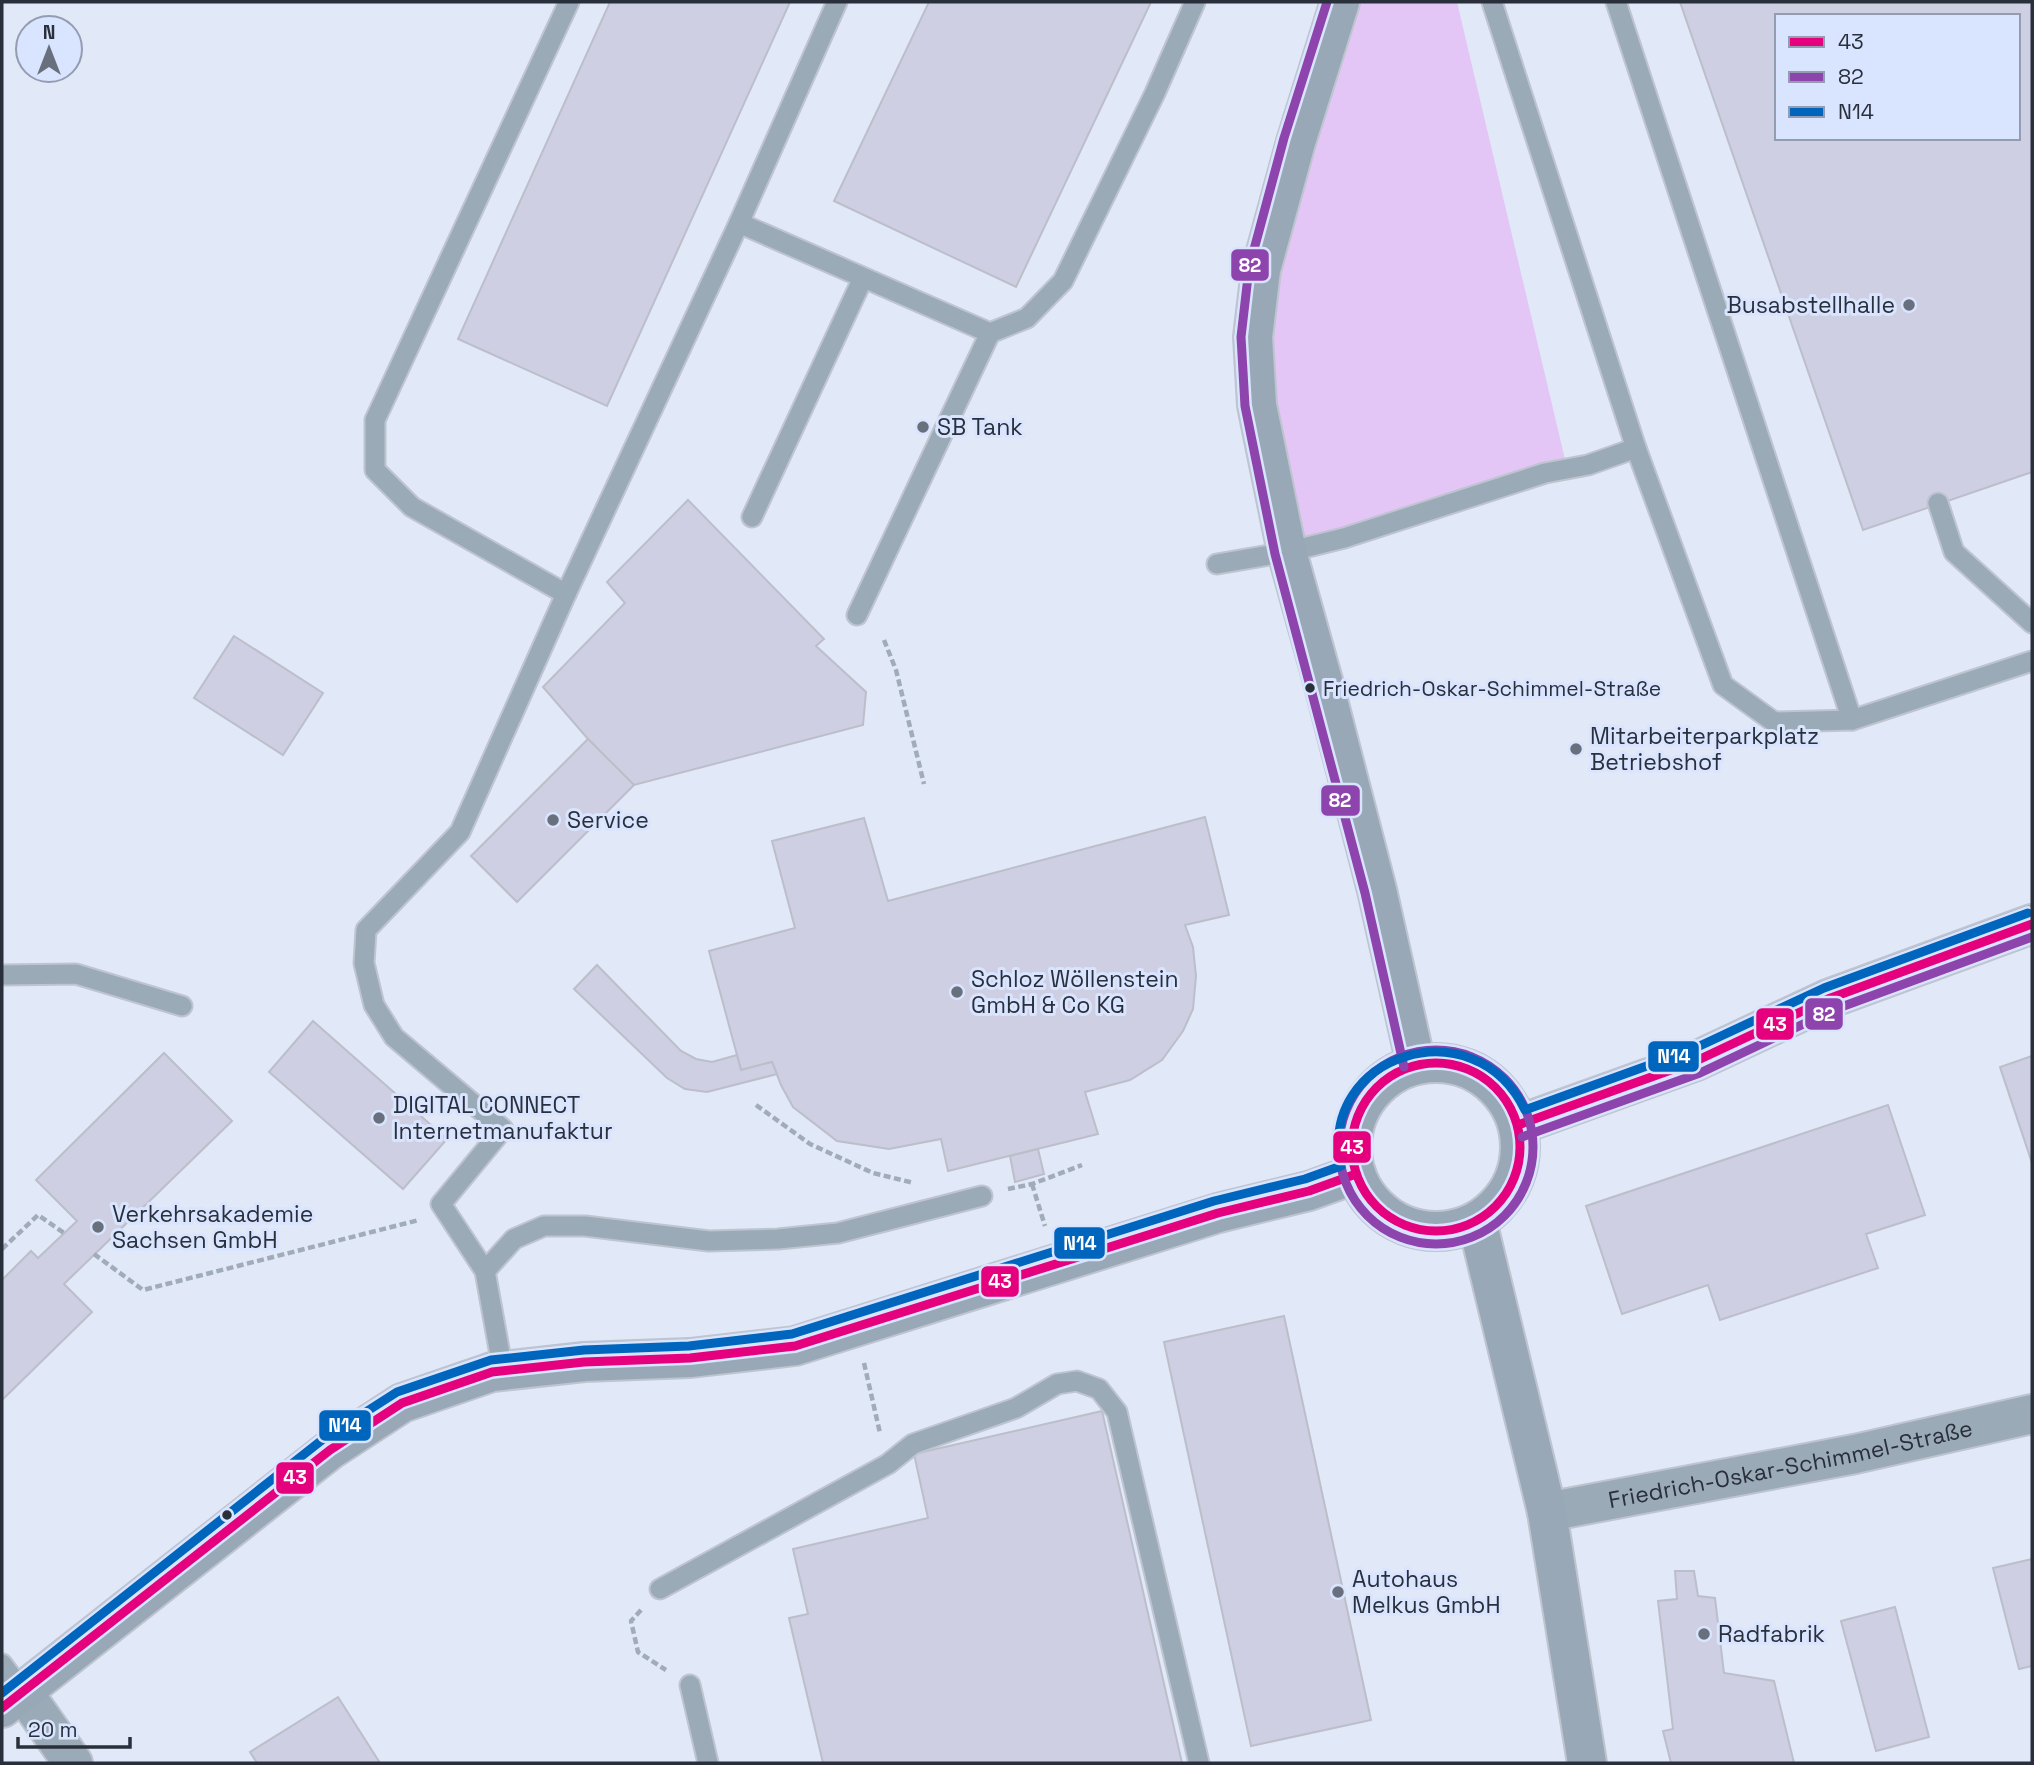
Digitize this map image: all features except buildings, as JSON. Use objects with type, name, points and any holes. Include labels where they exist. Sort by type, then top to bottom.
[{"type":"main road","points":[[1340,2],[1296,142],[1261,270],[1253,337],[1257,405],[1287,552],[1373,876],[1416,1064]]},
{"type":"main road","points":[[1518,1125],[1696,1061],[1828,999],[2032,924]]},
{"type":"main road","points":[[1442,1062],[1468,1068],[1491,1082],[1508,1102],[1518,1125],[1521,1154],[1514,1181],[1499,1205],[1477,1221],[1449,1231],[1420,1230],[1392,1220],[1370,1200],[1356,1174],[1351,1147],[1353,1133],[1356,1119],[1369,1094],[1390,1075],[1416,1064],[1442,1062]]},
{"type":"main road","points":[[9,1688],[330,1450],[402,1403],[492,1372],[584,1362],[690,1358],[794,1346],[1218,1213],[1309,1191],[1356,1174]]},
{"type":"main road","points":[[1477,1221],[1548,1512],[1587,1763]]},
{"type":"street","name":"Friedrich-Oskar-Schimmel-Straße","points":[[1548,1512],[1855,1454],[2032,1413]]},
{"type":"street","points":[[9,1688],[73,1763]]},
{"type":"lane","points":[[566,594],[412,507],[375,470],[375,420],[569,2]]},
{"type":"lane","points":[[503,1371],[485,1271],[441,1204],[503,1129],[394,1037],[374,1005],[364,963],[366,930],[460,832],[566,594],[739,223],[837,2]]},
{"type":"lane","points":[[857,615],[990,333],[1027,318],[1063,281],[1155,93],[1195,2]]},
{"type":"lane","points":[[1492,2],[1636,448],[1723,685],[1774,722],[1852,720],[2032,662]]},
{"type":"lane","points":[[1616,2],[1852,720]]},
{"type":"lane","points":[[739,223],[990,333]]},
{"type":"lane","points":[[752,517],[863,278]]},
{"type":"lane","points":[[1217,564],[1287,552],[1345,538],[1545,473],[1588,465],[1636,448]]},
{"type":"lane","points":[[1938,503],[1954,552],[2032,623]]},
{"type":"lane","points":[[2,975],[76,974],[182,1006]]},
{"type":"lane","points":[[485,1271],[514,1239],[544,1226],[585,1226],[709,1241],[778,1239],[838,1233],[982,1196]]},
{"type":"lane","points":[[660,1589],[888,1464],[913,1444],[1016,1408],[1057,1384],[1077,1381],[1099,1390],[1117,1412],[1199,1763]]},
{"type":"lane","points":[[690,1685],[708,1763]]},
{"type":"path","points":[[884,640],[896,670],[925,784]]},
{"type":"path","points":[[756,1105],[810,1144],[873,1173],[925,1186]]},
{"type":"path","points":[[982,1196],[1032,1184],[1082,1165]]},
{"type":"path","points":[[94,1254],[143,1290],[447,1213]]},
{"type":"path","points":[[2,1249],[38,1214],[64,1233]]},
{"type":"path","points":[[867,1376],[888,1464]]},
{"type":"path","points":[[660,1589],[631,1621],[638,1651],[690,1685]]},
{"type":"shaded area","points":[[1340,2],[1457,2],[1567,468],[1287,552],[1253,337]]},
{"type":"transit line","name":"82","points":[[1327,2],[1284,138],[1249,268],[1241,337],[1245,406],[1275,554],[1365,893],[1404,1067]]},
{"type":"transit line","name":"N14","points":[[2,1693],[322,1440],[397,1392],[491,1360],[584,1350],[689,1346],[792,1334],[1214,1201],[1305,1179],[1341,1166],[1340,1127],[1353,1095],[1375,1071],[1405,1057],[1438,1052],[1472,1059],[1502,1078],[1525,1110],[1691,1050],[1824,988],[2028,913]]},
{"type":"transit line","name":"43","points":[[1518,1125],[1696,1061],[1828,999],[2032,924]]},
{"type":"transit line","name":"82","points":[[1522,1137],[1700,1073],[1833,1010],[2032,937]]},
{"type":"transit line","name":"82","points":[[1436,1050],[1473,1058],[1504,1079],[1525,1110],[1533,1147],[1525,1184],[1504,1215],[1473,1236],[1436,1244],[1399,1236],[1368,1215],[1347,1184],[1339,1147],[1347,1110],[1368,1079],[1399,1058],[1436,1050]]},
{"type":"transit line","name":"43","points":[[1436,1063],[1468,1069],[1496,1087],[1514,1115],[1520,1147],[1514,1179],[1496,1207],[1468,1225],[1436,1231],[1404,1225],[1376,1207],[1358,1179],[1352,1147],[1358,1115],[1376,1087],[1404,1069],[1436,1063]]},
{"type":"transit line","name":"43","points":[[2,1708],[330,1450],[402,1403],[492,1372],[584,1362],[690,1358],[795,1346],[1218,1213],[1309,1191],[1356,1174]]},
{"type":"place","name":"Busabstellhalle","points":[[1909,305]]},
{"type":"place","name":"SB Tank","points":[[923,427]]},
{"type":"place","name":"Friedrich-Oskar-Schimmel-Straße","points":[[1310,688]]},
{"type":"place","name":"Mitarbeiterparkplatz Betriebshof","points":[[1576,749]]},
{"type":"place","name":"Service","points":[[553,820]]},
{"type":"place","name":"Schloz Wöllenstein GmbH & Co KG","points":[[957,992]]},
{"type":"place","name":"DIGITAL CONNECT Internetmanufaktur","points":[[379,1118]]},
{"type":"place","name":"Verkehrsakademie Sachsen GmbH","points":[[98,1227]]},
{"type":"place","name":"Autohaus Melkus GmbH","points":[[1338,1592]]},
{"type":"place","name":"Radfabrik","points":[[1704,1634]]}]
